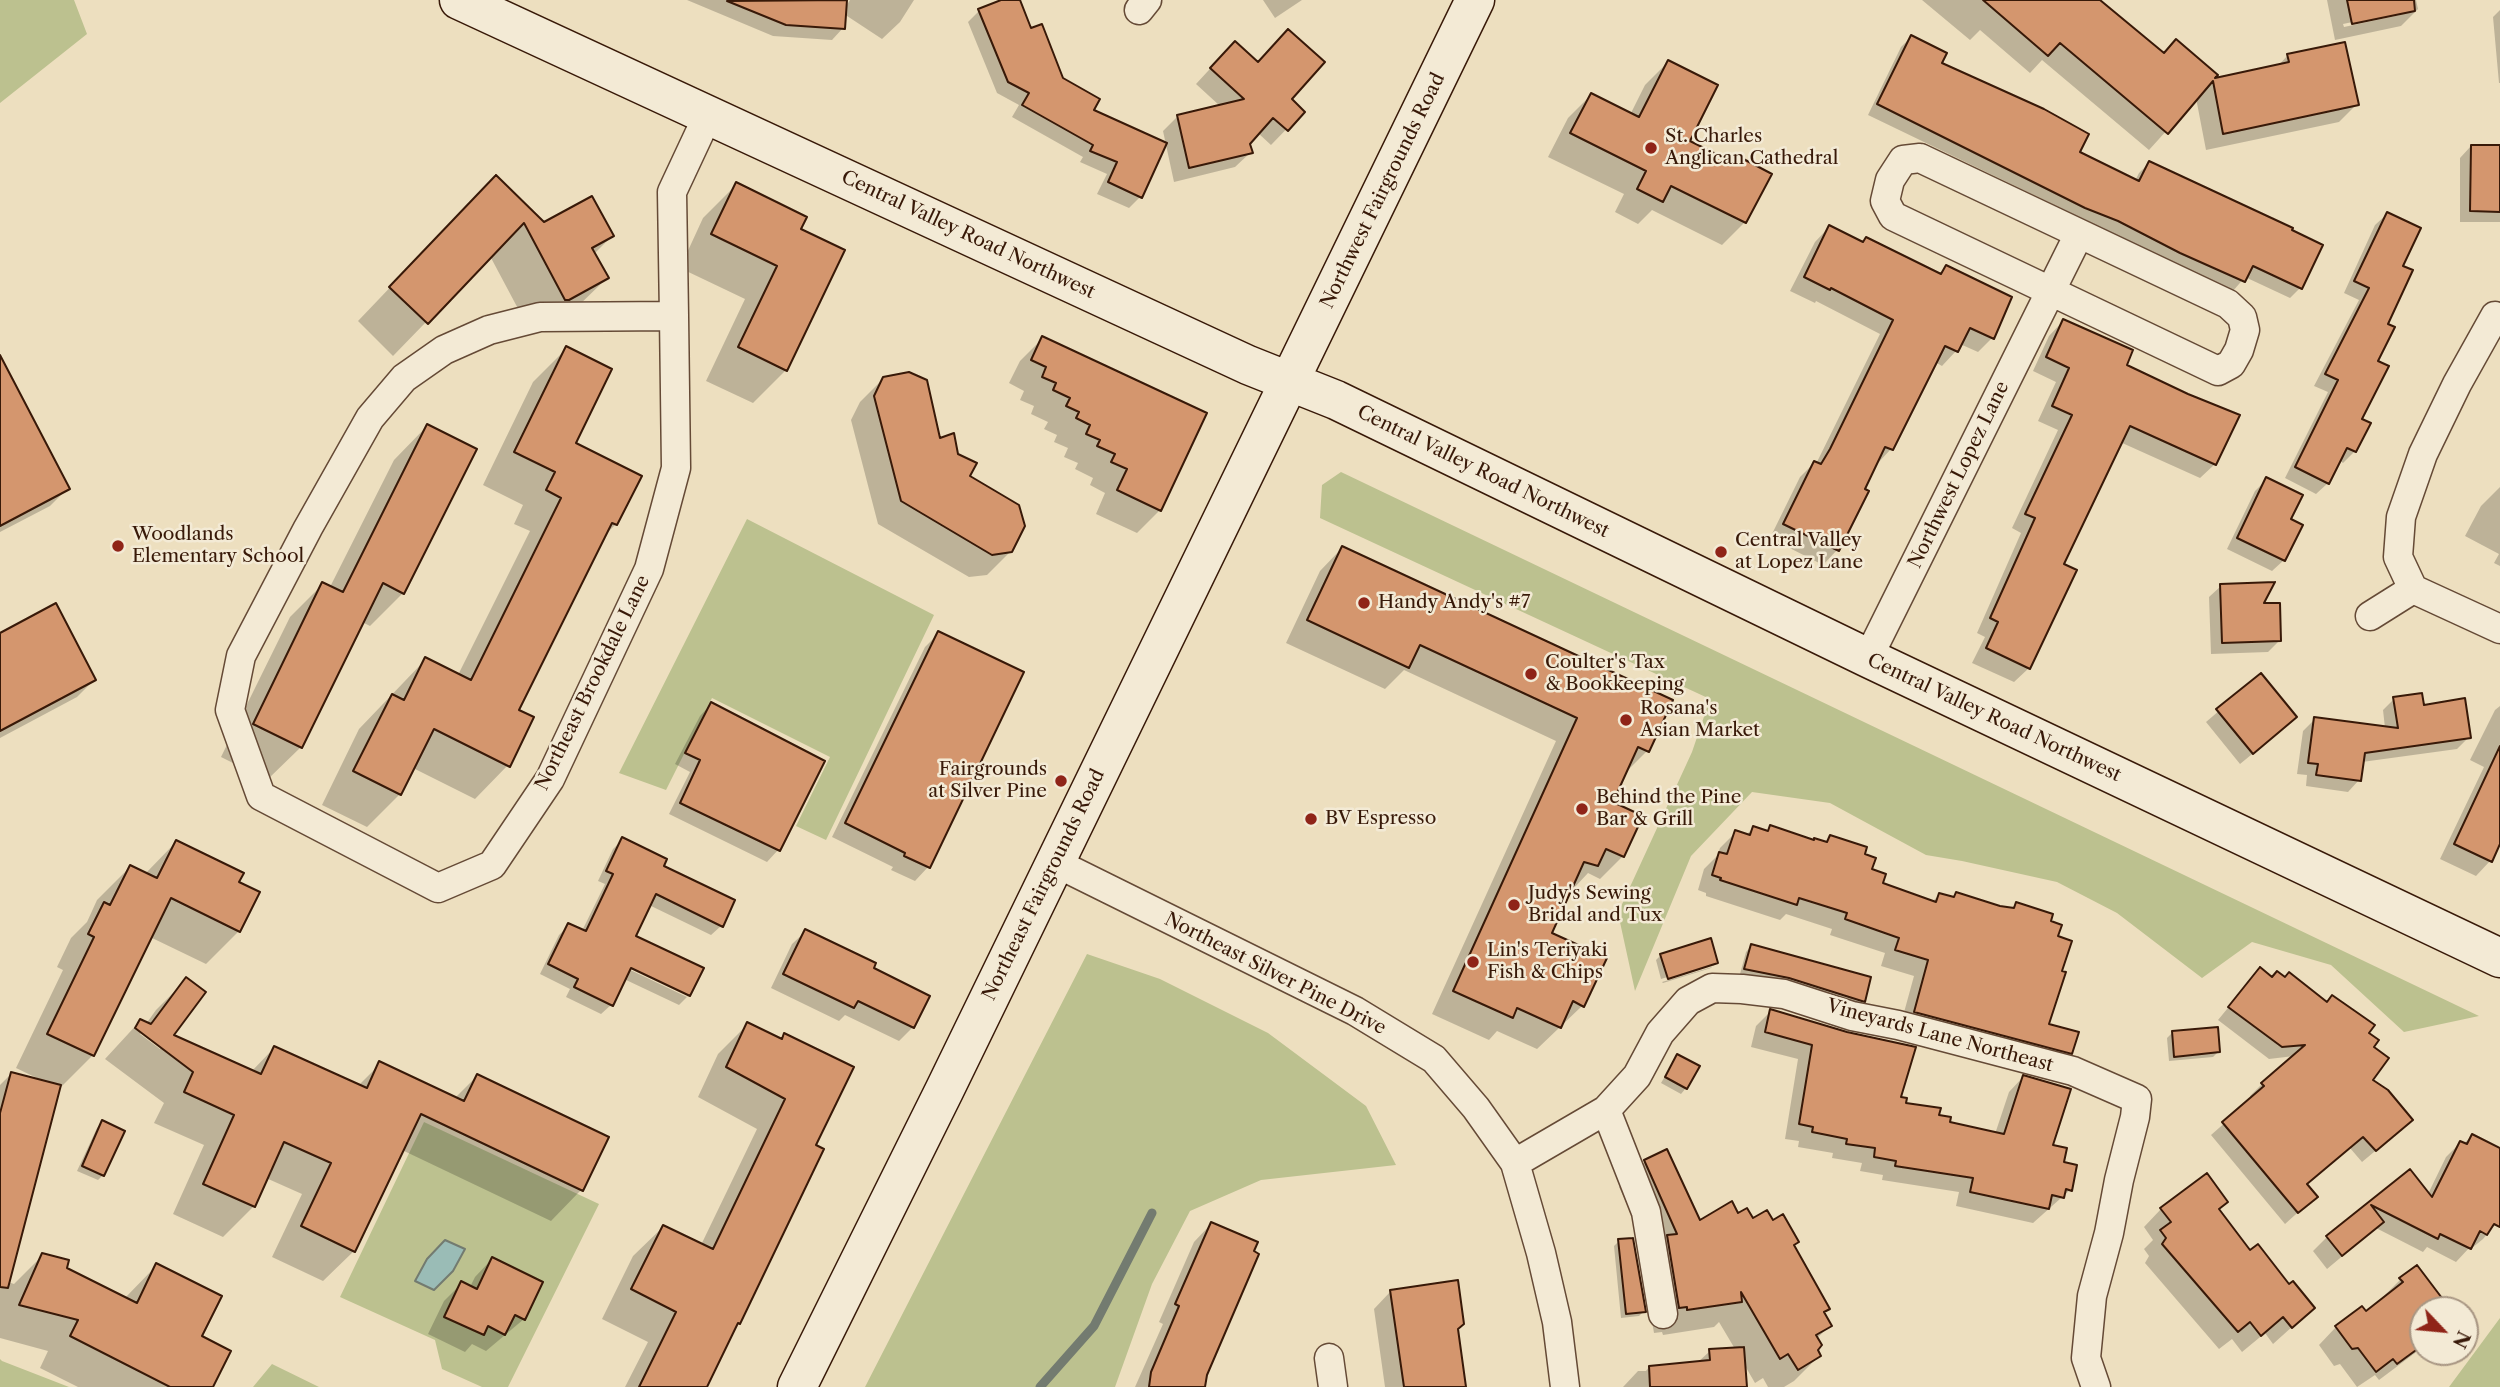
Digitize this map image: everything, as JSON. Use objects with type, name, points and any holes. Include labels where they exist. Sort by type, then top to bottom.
[{"type":"main road","name":"Central Valley Road Northwest","points":[[459,0],[1248,365],[1336,400],[1868,658],[2500,958]]},
{"type":"main road","name":"Northwest Fairgrounds Road","points":[[1289,381],[1475,0]]},
{"type":"main road","name":"Northeast Fairgrounds Road","points":[[797,1387],[1289,381]]},
{"type":"street","name":"Northeast Brookdale Lane","points":[[674,316],[540,317],[489,330],[444,349],[404,378],[370,418],[241,656],[230,710],[261,796],[438,888],[492,865],[550,779],[649,569],[676,468],[674,316],[672,192],[708,115]]},
{"type":"street","points":[[1920,158],[2079,234],[2228,304],[2242,317],[2245,330],[2231,364],[2218,371],[2050,292],[1893,216],[1885,201],[1890,180],[1903,160],[1920,158]]},
{"type":"street","name":"Northwest Lopez Lane","points":[[1868,658],[2079,234]]},
{"type":"street","points":[[2495,316],[2457,384],[2423,454],[2401,517],[2398,557],[2413,589],[2500,629]]},
{"type":"street","points":[[2370,616],[2413,589]]},
{"type":"street","name":"Northeast Silver Pine Drive","points":[[1054,862],[1355,1011],[1434,1059],[1476,1108],[1515,1163],[1541,1253],[1557,1322],[1565,1387]]},
{"type":"street","name":"Vineyards Lane Northeast","points":[[1515,1163],[1606,1110],[1637,1076],[1660,1033],[1688,1001],[1712,988],[1784,994],[1852,1016],[1898,1025],[2073,1071],[2137,1099],[2136,1117],[2092,1296],[2086,1358],[2096,1387]]},
{"type":"street","points":[[1606,1110],[1646,1212],[1662,1314]]},
{"type":"street","points":[[1329,1358],[1333,1387]]},
{"type":"green space","points":[[0,0],[74,0],[87,34],[0,103]]},
{"type":"green space","points":[[1341,472],[2479,1016],[2404,1032],[2331,965],[2252,942],[2202,978],[2117,913],[2057,882],[1926,855],[1830,803],[1752,792],[1691,856],[1635,991],[1618,913],[1692,752],[1710,699],[1320,518],[1322,485]]},
{"type":"green space","points":[[747,519],[934,615],[826,840],[796,826],[830,757],[712,698],[666,790],[619,773]]},
{"type":"green space","points":[[1087,954],[1160,979],[1268,1033],[1366,1106],[1396,1165],[1261,1180],[1190,1211],[1152,1284],[1115,1387],[865,1387]]},
{"type":"green space","points":[[424,1122],[599,1204],[508,1387],[482,1387],[442,1369],[435,1340],[340,1297]]},
{"type":"green space","points":[[2500,1318],[2500,1387],[2449,1387],[2465,1366],[2479,1366],[2479,1346]]},
{"type":"green space","points":[[0,1359],[2,1361],[69,1387],[0,1387]]},
{"type":"green space","points":[[272,1364],[319,1387],[253,1387]]},
{"type":"water","points":[[445,1240],[465,1249],[453,1271],[434,1290],[415,1281],[427,1259]]},
{"type":"building","points":[[847,0],[845,29],[786,25],[727,1]]},
{"type":"building","points":[[1001,0],[1020,0],[1031,28],[1042,24],[1063,78],[1100,99],[1094,110],[1167,143],[1142,198],[1108,182],[1117,162],[1090,151],[1093,145],[1022,105],[1029,93],[1008,82],[978,9]]},
{"type":"building","points":[[1983,0],[2100,0],[2164,53],[2176,39],[2218,75],[2215,78],[2289,62],[2287,54],[2345,42],[2359,105],[2223,134],[2213,81],[2168,134],[2060,43],[2048,56]]},
{"type":"building","points":[[2347,0],[2414,0],[2415,11],[2352,24]]},
{"type":"building","points":[[1288,29],[1325,62],[1292,99],[1305,112],[1288,131],[1273,118],[1250,144],[1253,153],[1189,168],[1177,115],[1244,99],[1210,68],[1235,41],[1258,62]]},
{"type":"building","points":[[1911,35],[1947,53],[1942,63],[2044,109],[2089,134],[2080,152],[2139,181],[2149,161],[2293,228],[2292,230],[2323,245],[2302,289],[2253,266],[2245,282],[2085,208],[1877,104]]},
{"type":"building","name":"St. Charles Anglican Cathedral","points":[[1668,60],[1718,85],[1690,141],[1730,161],[1734,154],[1772,174],[1746,223],[1671,186],[1663,202],[1637,189],[1646,171],[1570,133],[1591,93],[1639,117]]},
{"type":"building","points":[[2471,145],[2500,145],[2500,212],[2470,211]]},
{"type":"building","points":[[496,175],[544,222],[592,196],[614,236],[592,248],[609,278],[565,300],[524,223],[428,324],[389,287]]},
{"type":"building","points":[[736,182],[807,217],[801,229],[845,250],[787,371],[738,347],[777,266],[711,234]]},
{"type":"building","points":[[2387,212],[2421,228],[2403,266],[2413,270],[2388,324],[2395,327],[2378,361],[2389,366],[2362,419],[2371,423],[2356,452],[2347,448],[2329,484],[2295,467],[2338,380],[2325,374],[2369,288],[2354,281]]},
{"type":"building","points":[[1829,225],[1863,242],[1866,237],[1941,274],[1946,265],[2012,297],[1994,339],[1970,328],[1958,352],[1945,346],[1893,450],[1885,447],[1865,489],[1869,491],[1839,551],[1783,524],[1814,461],[1821,464],[1830,449],[1893,320],[1804,277]]},
{"type":"building","points":[[2063,319],[2133,350],[2127,365],[2240,415],[2216,465],[2130,426],[2064,564],[2077,570],[2030,669],[1986,648],[1998,622],[1990,618],[2035,518],[2025,514],[2072,415],[2052,406],[2069,368],[2046,357]]},
{"type":"building","points":[[1042,336],[1207,413],[1161,511],[1117,490],[1127,469],[1111,462],[1115,454],[1097,446],[1100,440],[1086,434],[1090,425],[1076,418],[1079,412],[1066,406],[1070,398],[1053,390],[1056,383],[1042,377],[1046,367],[1031,360]]},
{"type":"building","points":[[566,346],[612,369],[576,443],[642,476],[617,525],[612,523],[519,710],[534,717],[510,767],[434,729],[401,795],[353,771],[392,694],[404,700],[425,657],[471,680],[561,498],[546,490],[555,472],[514,452]]},
{"type":"building","points":[[0,355],[70,489],[0,526]]},
{"type":"building","points":[[909,372],[927,380],[940,438],[954,433],[958,454],[977,463],[970,476],[1019,505],[1025,526],[1012,552],[992,555],[901,501],[874,396],[883,377]]},
{"type":"building","points":[[427,424],[477,449],[404,594],[383,583],[302,748],[253,724],[322,582],[343,592]]},
{"type":"building","points":[[2266,477],[2303,495],[2291,519],[2303,525],[2285,561],[2237,538]]},
{"type":"building","points":[[1342,546],[1673,700],[1649,752],[1638,747],[1613,802],[1643,816],[1624,857],[1606,849],[1598,866],[1584,862],[1552,933],[1607,958],[1584,1007],[1573,1001],[1561,1028],[1517,1008],[1513,1018],[1453,991],[1577,718],[1420,645],[1409,668],[1307,620]]},
{"type":"building","points":[[2275,582],[2264,603],[2280,603],[2281,641],[2222,643],[2220,584]]},
{"type":"building","points":[[56,603],[96,680],[0,731],[0,633]]},
{"type":"building","points":[[938,631],[1024,672],[930,868],[845,823]]},
{"type":"building","points":[[2261,673],[2297,717],[2253,754],[2216,709]]},
{"type":"building","points":[[2422,693],[2424,705],[2465,698],[2471,738],[2365,753],[2361,781],[2316,775],[2318,764],[2308,763],[2314,717],[2398,728],[2393,697]]},
{"type":"building","points":[[711,702],[825,761],[780,851],[680,803],[700,760],[685,753]]},
{"type":"building","points":[[2500,746],[2500,844],[2492,862],[2454,844]]},
{"type":"building","points":[[1770,825],[1814,840],[1827,842],[1830,835],[1867,847],[1865,854],[1876,858],[1872,869],[1886,874],[1883,883],[1936,902],[1939,893],[1954,897],[1956,892],[2000,906],[2014,908],[2016,902],[2053,914],[2051,921],[2062,925],[2058,936],[2072,941],[2062,971],[2066,972],[2049,1024],[2079,1032],[2072,1054],[1914,1012],[1928,960],[1895,950],[1899,938],[1845,919],[1847,913],[1799,898],[1797,905],[1712,875],[1719,852],[1727,854],[1735,830],[1750,835],[1753,826],[1768,831]]},
{"type":"building","points":[[622,837],[667,859],[664,866],[735,900],[723,927],[656,894],[636,936],[704,968],[690,996],[631,968],[613,1006],[574,987],[578,979],[548,964],[568,923],[586,931],[613,874],[606,871]]},
{"type":"building","points":[[176,840],[244,873],[239,882],[260,892],[240,932],[171,898],[94,1056],[47,1034],[94,937],[88,934],[104,902],[110,905],[130,865],[157,878]]},
{"type":"building","points":[[805,929],[876,963],[874,968],[930,996],[914,1028],[858,1001],[854,1008],[783,974]]},
{"type":"building","points":[[1711,938],[1718,963],[1668,979],[1660,954]]},
{"type":"building","points":[[1751,944],[1871,977],[1865,1002],[1789,978],[1744,969]]},
{"type":"building","points":[[2260,967],[2272,977],[2277,971],[2285,977],[2289,972],[2327,1002],[2332,995],[2375,1025],[2369,1033],[2379,1040],[2374,1047],[2389,1058],[2373,1080],[2388,1090],[2413,1120],[2376,1151],[2363,1137],[2307,1184],[2318,1197],[2298,1213],[2222,1122],[2264,1086],[2261,1083],[2305,1045],[2282,1047],[2228,1007]]},
{"type":"building","points":[[186,977],[206,992],[174,1035],[261,1074],[274,1046],[367,1088],[379,1061],[464,1101],[477,1074],[609,1137],[583,1191],[421,1114],[355,1252],[301,1226],[331,1163],[284,1142],[255,1207],[203,1184],[234,1115],[184,1092],[193,1072],[135,1028],[140,1019],[151,1024]]},
{"type":"building","points":[[1770,1009],[1847,1032],[1916,1047],[1901,1097],[1907,1098],[1906,1103],[1941,1108],[1939,1115],[1951,1117],[1950,1122],[2004,1134],[2023,1075],[2071,1089],[2053,1145],[2067,1148],[2064,1162],[2077,1165],[2072,1191],[2066,1189],[2064,1198],[2052,1195],[2049,1209],[1970,1192],[1973,1178],[1895,1166],[1896,1161],[1874,1157],[1875,1148],[1846,1144],[1847,1139],[1812,1132],[1813,1127],[1799,1124],[1812,1045],[1765,1032]]},
{"type":"building","points":[[747,1022],[782,1039],[784,1033],[854,1067],[816,1145],[824,1149],[707,1387],[639,1387],[676,1312],[631,1289],[663,1225],[713,1249],[785,1099],[726,1067]]},
{"type":"building","points":[[2218,1027],[2220,1052],[2174,1057],[2172,1031]]},
{"type":"building","points":[[1677,1054],[1700,1066],[1687,1089],[1665,1077]]},
{"type":"building","points":[[11,1072],[61,1085],[8,1288],[0,1287],[0,1113]]},
{"type":"building","points":[[102,1120],[125,1131],[104,1176],[82,1166]]},
{"type":"building","points":[[2472,1134],[2500,1148],[2500,1227],[2494,1224],[2487,1235],[2480,1231],[2471,1249],[2440,1234],[2438,1239],[2371,1205],[2384,1222],[2342,1256],[2326,1236],[2410,1169],[2432,1197],[2460,1141],[2467,1144]]},
{"type":"building","points":[[1667,1149],[1700,1220],[1732,1201],[1738,1213],[1747,1208],[1753,1218],[1767,1210],[1773,1220],[1783,1214],[1799,1242],[1794,1245],[1830,1309],[1824,1312],[1832,1326],[1816,1335],[1822,1345],[1818,1350],[1821,1356],[1798,1370],[1788,1354],[1780,1359],[1741,1292],[1742,1302],[1687,1310],[1687,1307],[1679,1308],[1667,1235],[1677,1234],[1644,1160]]},
{"type":"building","points":[[2207,1173],[2228,1202],[2219,1209],[2250,1250],[2258,1244],[2289,1284],[2293,1281],[2315,1308],[2292,1328],[2283,1317],[2261,1336],[2250,1322],[2238,1332],[2162,1244],[2166,1238],[2160,1230],[2171,1222],[2160,1208]]},
{"type":"building","points":[[1211,1222],[1258,1242],[1254,1251],[1259,1254],[1207,1375],[1205,1387],[1149,1387],[1151,1372],[1179,1306],[1175,1304]]},
{"type":"building","points":[[1633,1238],[1646,1312],[1626,1314],[1618,1239]]},
{"type":"building","points":[[42,1253],[69,1260],[67,1268],[137,1303],[156,1263],[222,1296],[202,1336],[231,1351],[213,1387],[170,1387],[70,1336],[78,1320],[19,1305]]},
{"type":"building","points":[[492,1257],[543,1282],[525,1320],[515,1315],[505,1335],[488,1326],[484,1335],[444,1317],[461,1281],[477,1289]]},
{"type":"building","points":[[2417,1265],[2440,1296],[2409,1296],[2409,1355],[2397,1364],[2393,1359],[2376,1372],[2358,1348],[2352,1349],[2335,1326],[2362,1306],[2366,1311],[2403,1282],[2399,1278]]},
{"type":"building","points":[[1458,1280],[1464,1324],[1458,1329],[1466,1387],[1404,1387],[1390,1290]]},
{"type":"building","points":[[1744,1347],[1747,1387],[1650,1387],[1649,1366],[1710,1360],[1709,1349]]},
{"type":"waterway","points":[[1040,1387],[1094,1326],[1152,1213]]},
{"type":"place","name":"St. Charles Anglican Cathedral","points":[[1651,148]]},
{"type":"place","name":"Woodlands Elementary School","points":[[118,546]]},
{"type":"place","name":"Central Valley at Lopez Lane","points":[[1721,552]]},
{"type":"place","name":"Handy Andy's #7","points":[[1364,603]]},
{"type":"place","name":"Coulter's Tax & Bookkeeping","points":[[1531,674]]},
{"type":"place","name":"Rosana's Asian Market","points":[[1626,720]]},
{"type":"place","name":"Fairgrounds at Silver Pine","points":[[1061,781]]},
{"type":"place","name":"Behind the Pine Bar & Grill","points":[[1582,809]]},
{"type":"place","name":"BV Espresso","points":[[1311,819]]},
{"type":"place","name":"Judy's Sewing Bridal and Tux","points":[[1514,905]]},
{"type":"place","name":"Lin's Teriyaki Fish & Chips","points":[[1473,962]]}]
